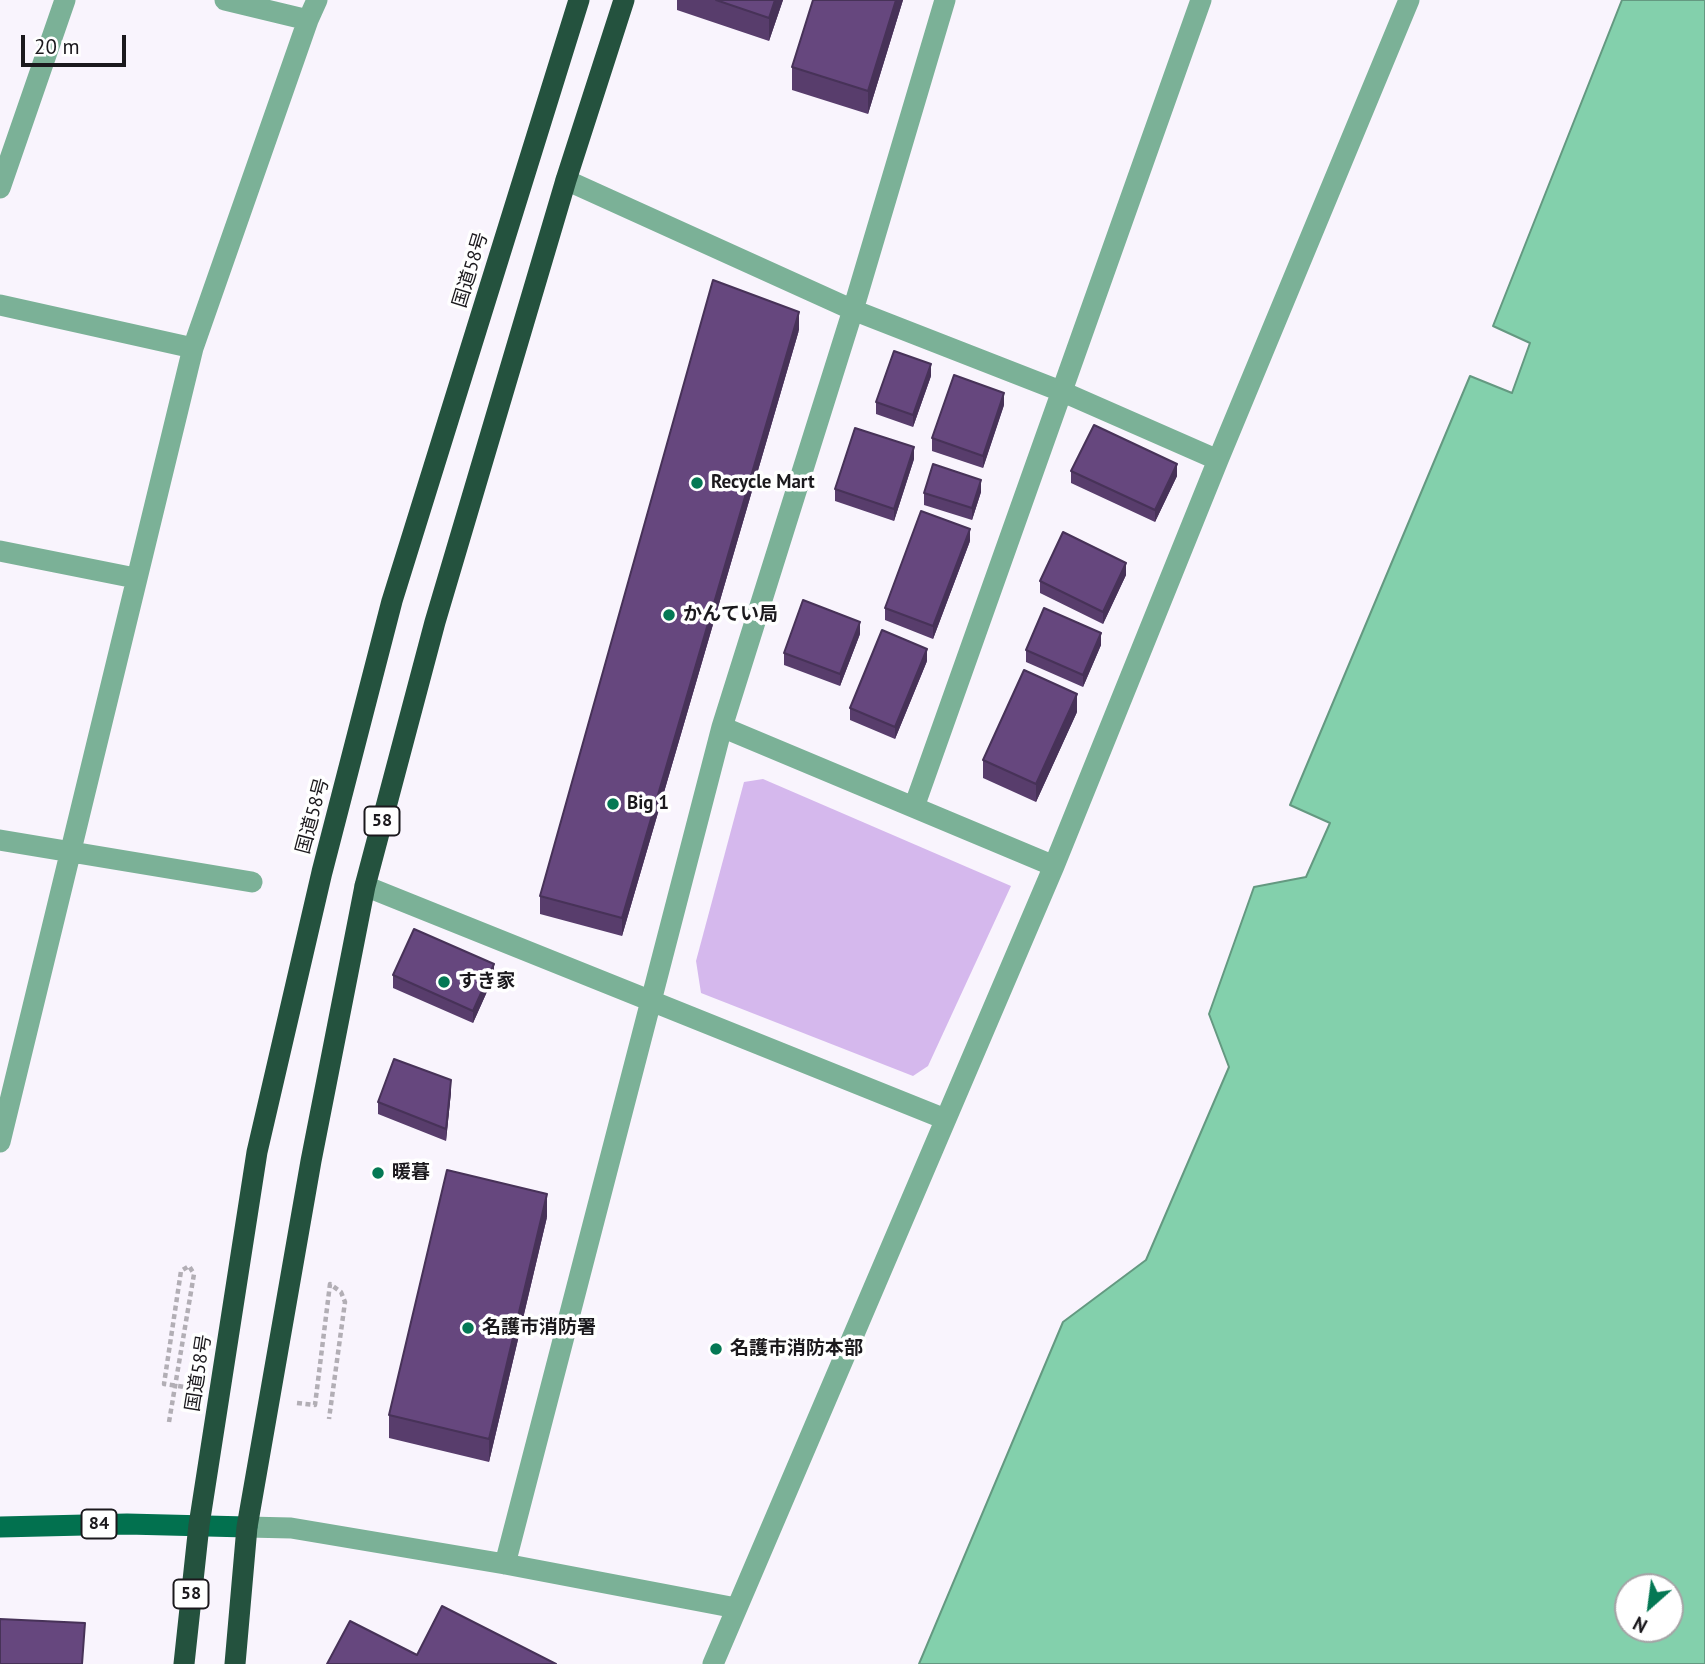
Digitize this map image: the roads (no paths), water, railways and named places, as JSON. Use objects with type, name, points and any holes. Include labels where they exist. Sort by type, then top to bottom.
[{"type":"highway","name":"国道58号","points":[[184,1664],[198,1525],[257,1152],[321,872],[392,601],[579,0]]},
{"type":"highway","name":"58","points":[[235,1664],[247,1527],[311,1161],[365,886],[435,622],[566,180],[624,0]]},
{"type":"main road","name":"84","points":[[0,1527],[247,1527]]},
{"type":"street","points":[[0,188],[65,0]]},
{"type":"street","points":[[225,0],[308,20]]},
{"type":"street","points":[[0,1142],[192,348],[317,0]]},
{"type":"street","points":[[505,1564],[722,727],[853,310],[945,0]]},
{"type":"street","points":[[914,807],[1202,0]]},
{"type":"street","points":[[713,1664],[1054,866],[1218,460],[1409,0]]},
{"type":"street","points":[[566,180],[853,310],[1063,392],[1218,460]]},
{"type":"street","points":[[0,305],[192,348]]},
{"type":"street","points":[[0,551],[135,578]]},
{"type":"street","points":[[722,727],[1054,866]]},
{"type":"street","points":[[0,840],[252,882]]},
{"type":"street","points":[[365,886],[945,1119]]},
{"type":"street","points":[[247,1527],[291,1528],[505,1564],[736,1608]]},
{"type":"place","name":"Recycle Mart","points":[[697,483]]},
{"type":"place","name":"かんてい局","points":[[669,615]]},
{"type":"place","name":"Big 1","points":[[613,804]]},
{"type":"place","name":"すき家","points":[[444,982]]},
{"type":"place","name":"暖暮","points":[[378,1173]]},
{"type":"place","name":"名護市消防署","points":[[468,1328]]},
{"type":"place","name":"名護市消防本部","points":[[716,1349]]}]
